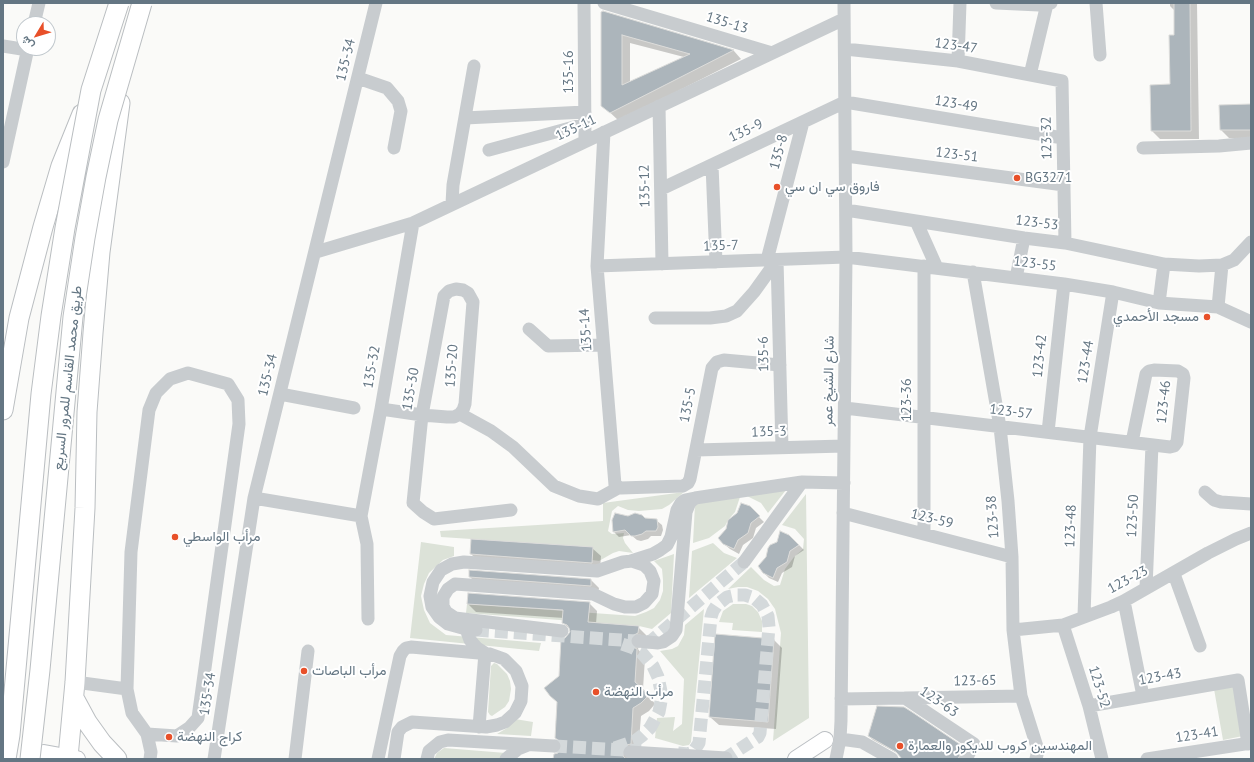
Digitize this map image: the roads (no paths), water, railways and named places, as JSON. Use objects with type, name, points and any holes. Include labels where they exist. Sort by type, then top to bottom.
[{"type":"highway","name":"طريق محمد القاسم للمرور السريع","points":[[6,759],[10,735],[47,348],[65,228],[91,90],[119,3]]},
{"type":"highway","name":"طريق محمد القاسم للمرور السريع","points":[[37,756],[40,670],[73,317],[85,238],[108,120],[142,3]]},
{"type":"highway","points":[[71,758],[85,508],[87,412],[95,309],[110,170],[126,58]]},
{"type":"highway","points":[[3,410],[19,318],[43,227],[61,166],[91,90]]},
{"type":"highway","points":[[74,690],[91,727],[102,743],[117,759]]},
{"type":"main road","points":[[796,759],[832,740]]},
{"type":"main road","points":[[37,756],[71,758]]},
{"type":"street","points":[[36,16],[39,3]]},
{"type":"street","name":"135-34","points":[[214,759],[254,498],[316,252],[376,3]]},
{"type":"street","name":"135-16","points":[[584,3],[585,141]]},
{"type":"street","name":"135-13","points":[[604,3],[772,53]]},
{"type":"street","name":"شارع الشيخ عمر","points":[[832,740],[841,721],[846,257],[844,3]]},
{"type":"street","points":[[958,62],[960,3]]},
{"type":"street","points":[[996,3],[1039,5],[1049,3],[1030,75]]},
{"type":"street","points":[[1096,3],[1100,55]]},
{"type":"street","name":"135-11","points":[[316,252],[412,222],[844,19]]},
{"type":"street","points":[[3,46],[16,48]]},
{"type":"street","name":"123-47","points":[[845,49],[958,62],[1062,81]]},
{"type":"street","points":[[3,162],[26,56]]},
{"type":"street","points":[[452,204],[453,185],[474,66]]},
{"type":"street","points":[[358,78],[387,88],[398,101],[400,111],[394,148]]},
{"type":"street","name":"123-32","points":[[1062,81],[1065,243]]},
{"type":"street","name":"135-9","points":[[661,189],[845,102]]},
{"type":"street","name":"123-49","points":[[845,102],[1063,138]]},
{"type":"street","name":"135-12","points":[[659,106],[662,264]]},
{"type":"street","points":[[465,118],[585,118]]},
{"type":"street","points":[[489,150],[585,118]]},
{"type":"street","name":"135-8","points":[[772,260],[803,122]]},
{"type":"street","name":"135-14","points":[[604,132],[597,266],[614,484],[618,488]]},
{"type":"street","points":[[1143,148],[1219,146],[1251,143]]},
{"type":"street","name":"123-51","points":[[846,156],[1064,185]]},
{"type":"street","points":[[712,165],[716,262]]},
{"type":"street","name":"123-53","points":[[846,210],[1065,243],[1164,264],[1199,266],[1222,265]]},
{"type":"street","points":[[916,221],[937,268]]},
{"type":"street","name":"135-32","points":[[361,516],[381,409],[412,222]]},
{"type":"street","points":[[1016,278],[1024,238]]},
{"type":"street","points":[[1251,242],[1234,260],[1222,265],[1218,307],[1251,322]]},
{"type":"street","name":"135-7","points":[[597,266],[846,257]]},
{"type":"street","name":"123-55","points":[[846,257],[1064,284],[1113,292],[1159,303],[1218,307]]},
{"type":"street","points":[[655,318],[710,318],[726,316],[737,311],[754,292],[772,260]]},
{"type":"street","name":"135-6","points":[[772,260],[780,365],[782,448]]},
{"type":"street","points":[[1159,303],[1164,264]]},
{"type":"street","name":"123-36","points":[[924,266],[924,534]]},
{"type":"street","name":"123-38","points":[[973,272],[1000,426],[1012,557],[1013,630],[1021,696],[1038,750],[1036,759]]},
{"type":"street","name":"123-42","points":[[1048,432],[1064,284]]},
{"type":"street","name":"135-20","points":[[456,289],[463,290],[468,293],[472,302],[465,404],[460,414]]},
{"type":"street","name":"135-30","points":[[456,289],[449,291],[444,296],[422,415],[413,503],[434,519],[511,510]]},
{"type":"street","name":"123-44","points":[[1090,437],[1113,292]]},
{"type":"street","points":[[529,329],[548,346],[603,345]]},
{"type":"street","name":"135-5","points":[[618,488],[683,486],[688,483],[712,368],[717,362],[724,360],[780,365]]},
{"type":"street","name":"123-46","points":[[1132,442],[1146,374],[1149,371],[1154,370],[1178,371],[1183,374],[1184,378],[1176,442],[1174,446]]},
{"type":"street","points":[[147,734],[177,736],[189,728],[198,718],[239,424],[238,400],[228,384],[188,373],[170,379],[156,394],[149,410],[131,552],[127,689],[132,713],[147,734],[151,752],[150,759]]},
{"type":"street","points":[[280,394],[354,408]]},
{"type":"street","name":"123-57","points":[[845,408],[1152,445],[1174,446]]},
{"type":"street","points":[[381,409],[422,415],[454,417],[460,414],[492,431],[554,486],[579,496],[598,499],[618,488]]},
{"type":"street","name":"123-48","points":[[1084,616],[1090,437]]},
{"type":"street","name":"123-50","points":[[1146,588],[1152,445]]},
{"type":"street","name":"135-3","points":[[696,450],[844,446]]},
{"type":"street","points":[[744,562],[802,482]]},
{"type":"street","points":[[630,561],[653,554],[664,548],[671,537],[677,510],[681,503],[695,498],[802,482],[844,483]]},
{"type":"street","points":[[1204,492],[1214,500],[1221,502],[1251,504]]},
{"type":"street","points":[[254,498],[361,516],[368,544],[368,618]]},
{"type":"street","points":[[638,641],[663,642],[672,636],[676,630],[686,512],[690,502],[695,498]]},
{"type":"street","name":"123-59","points":[[843,513],[1012,557]]},
{"type":"street","name":"123-23","points":[[1013,630],[1062,625],[1124,601],[1174,574],[1208,553],[1251,533]]},
{"type":"street","points":[[475,627],[446,612],[442,600],[445,592],[455,584],[593,594],[614,604],[630,607],[640,606],[650,598],[654,590],[653,576],[644,565],[632,561],[623,562],[597,571],[464,562],[452,564],[441,570],[433,582],[430,596],[432,607],[443,621],[453,626],[562,632]]},
{"type":"street","points":[[1174,574],[1200,646]]},
{"type":"street","points":[[1124,601],[1143,696]]},
{"type":"street","name":"123-52","points":[[1062,625],[1088,706],[1102,759]]},
{"type":"street","points":[[475,627],[470,640],[477,648],[485,653]]},
{"type":"street","points":[[378,759],[400,656],[406,648],[411,647],[485,653],[497,656],[510,664],[516,671],[520,678],[522,694],[519,707],[505,722],[493,726],[412,722],[402,727],[398,732],[394,759]]},
{"type":"street","points":[[295,759],[308,651]]},
{"type":"street","points":[[480,726],[485,653]]},
{"type":"street","name":"123-43","points":[[1088,706],[1238,680],[1250,743]]},
{"type":"street","points":[[74,690],[127,689]]},
{"type":"street","name":"123-65","points":[[905,698],[1021,696]]},
{"type":"street","name":"123-63","points":[[841,699],[905,698],[974,744],[966,759]]},
{"type":"street","points":[[427,759],[429,751],[440,742],[448,740],[554,747],[526,745],[518,749],[506,759]]},
{"type":"street","points":[[832,740],[836,759]]},
{"type":"street","points":[[811,759],[832,740],[862,742],[892,759]]},
{"type":"street","name":"123-41","points":[[1147,759],[1250,743]]},
{"type":"street","points":[[630,752],[726,758]]},
{"type":"tunnel","points":[[476,630],[650,642],[744,562]]},
{"type":"tunnel","points":[[678,753],[688,754],[693,752],[699,743],[711,617],[713,611],[717,605],[727,597],[745,595],[754,598],[762,605],[768,616],[769,627],[760,733],[758,737],[726,758]]},
{"type":"tunnel","points":[[615,748],[635,741],[650,728],[659,712],[662,696],[658,677],[653,666],[641,652],[622,644]]},
{"type":"tunnel","points":[[554,746],[641,751]]},
{"type":"place","name":"BG3271","points":[[1017,178]]},
{"type":"place","name":"فاروق سي ان سي","points":[[777,187]]},
{"type":"place","name":"مسجد الأحمدي","points":[[1207,317]]},
{"type":"place","name":"مرأب الواسطي","points":[[175,537]]},
{"type":"place","name":"مرأب الباصات","points":[[304,671]]},
{"type":"place","name":"مرأب النهضة","points":[[596,692]]},
{"type":"place","name":"كراج النهضة","points":[[169,737]]},
{"type":"place","name":"المهندسين كروب للديكور والعمارة","points":[[900,746]]}]
